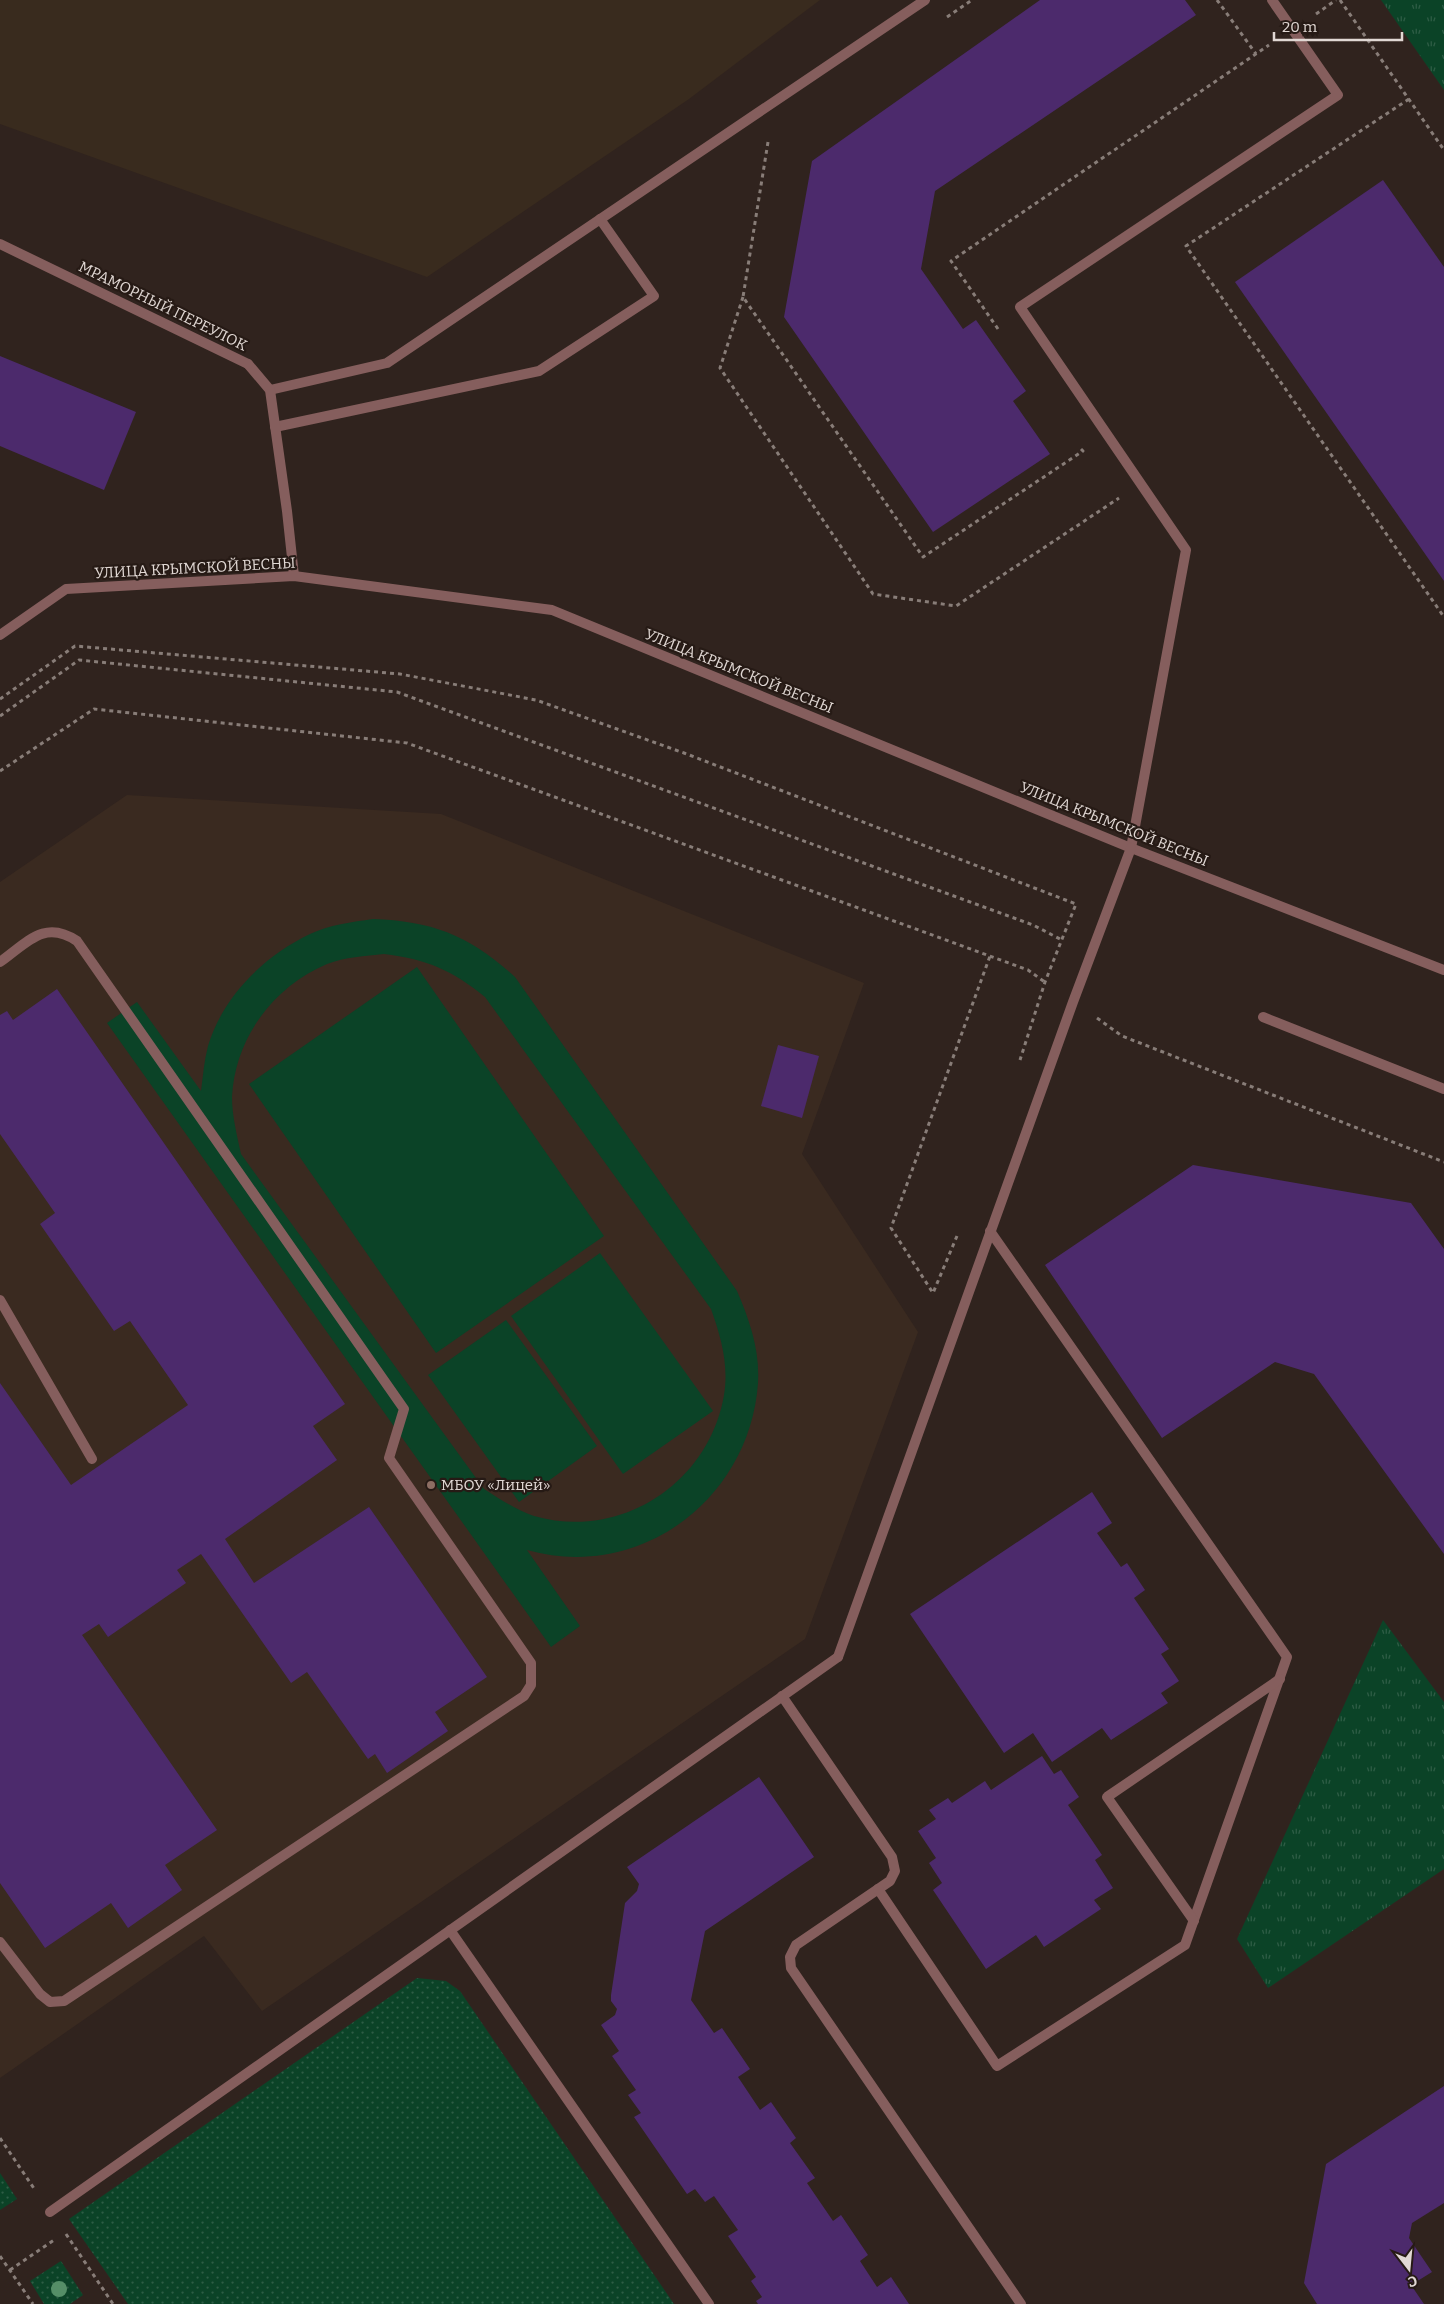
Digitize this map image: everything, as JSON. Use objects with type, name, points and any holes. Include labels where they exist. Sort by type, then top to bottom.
[{"type":"street","points":[[294,576],[270,390],[387,364],[925,0]]},
{"type":"street","points":[[50,2212],[838,1657],[1073,1002],[1131,848],[1186,550],[1020,307],[1338,95],[1272,0]]},
{"type":"street","points":[[275,427],[539,371],[547,366],[654,296],[600,220]]},
{"type":"street","name":"МРАМОРНЫЙ ПЕРЕУЛОК","points":[[0,244],[248,364],[270,390]]},
{"type":"street","name":"УЛИЦА КРЫМСКОЙ ВЕСНЫ","points":[[0,635],[66,589],[294,576],[552,610],[1131,848],[1444,970]]},
{"type":"street","points":[[0,962],[42,932],[64,932],[77,941],[404,1408],[389,1458],[531,1663],[531,1685],[524,1696],[64,2002],[50,2002],[40,1994],[0,1942]]},
{"type":"street","points":[[1263,1017],[1444,1088]]},
{"type":"street","points":[[878,1889],[997,2066],[1185,1945],[1287,1657],[990,1232]]},
{"type":"street","points":[[0,1300],[92,1459]]},
{"type":"street","points":[[1194,1921],[1108,1797],[1280,1679]]},
{"type":"street","points":[[782,1696],[892,1857],[895,1871],[890,1881],[796,1945],[790,1957],[791,1968],[1021,2304]]},
{"type":"street","points":[[450,1930],[709,2304]]},
{"type":"path","points":[[940,22],[972,0]]},
{"type":"path","points":[[1000,332],[951,262],[1256,54],[1217,0]]},
{"type":"path","points":[[1340,0],[1444,150]]},
{"type":"path","points":[[1408,99],[1186,246],[1444,617]]},
{"type":"path","points":[[774,138],[766,143],[743,297],[720,368],[873,594],[956,606],[1140,484]]},
{"type":"path","points":[[743,297],[923,557],[1083,451],[1077,443]]},
{"type":"path","points":[[0,699],[75,646],[400,674],[536,700],[684,753],[1076,904],[1045,982],[1018,1066]]},
{"type":"path","points":[[0,716],[79,660],[397,692],[1033,925],[1062,940]]},
{"type":"path","points":[[0,771],[94,709],[407,743],[1028,970],[1122,1036],[1444,1162]]},
{"type":"path","points":[[959,1231],[933,1293],[891,1228],[990,956]]},
{"type":"path","points":[[10,2270],[56,2238]]},
{"type":"path","points":[[0,2256],[33,2304]]},
{"type":"shaded area","points":[[0,0],[820,0],[689,99],[427,277],[0,124]]},
{"type":"shaded area","name":"МБОУ «Лицей»","points":[[127,795],[441,814],[864,983],[802,1154],[918,1332],[805,1639],[262,2011],[204,1936],[0,2078],[0,882]]},
{"type":"green space","points":[[1381,0],[1444,0],[1444,90]]},
{"type":"green space","points":[[373,919],[414,923],[450,933],[482,951],[515,977],[737,1291],[756,1348],[758,1383],[750,1425],[734,1463],[711,1495],[682,1522],[648,1542],[610,1554],[569,1557],[527,1550],[580,1626],[551,1647],[107,1023],[137,1002],[201,1091],[208,1046],[215,1028],[224,1010],[247,979],[277,954],[310,934],[333,926]],"holes":[[[384,954],[399,956],[438,967],[485,997],[711,1309],[725,1362],[724,1395],[715,1426],[700,1455],[680,1479],[656,1498],[628,1512],[598,1520],[567,1522],[527,1514],[484,1489],[241,1154],[232,1104],[235,1075],[249,1035],[260,1017],[290,986],[327,964],[362,956]]]},
{"type":"green space","points":[[417,967],[604,1236],[436,1353],[249,1084]]},
{"type":"green space","points":[[600,1253],[713,1411],[623,1474],[511,1316]]},
{"type":"green space","points":[[506,1320],[597,1446],[519,1502],[428,1375]]},
{"type":"green space","points":[[1383,1620],[1444,1702],[1444,1869],[1268,1988],[1237,1939]]},
{"type":"green space","points":[[417,1978],[446,1981],[460,1991],[674,2304],[128,2304],[69,2219]]},
{"type":"green space","points":[[0,2173],[17,2199],[0,2210]]},
{"type":"green space","points":[[61,2261],[83,2295],[70,2304],[44,2304],[30,2281]]},
{"type":"building","points":[[1040,0],[1185,0],[1196,15],[935,191],[921,269],[963,329],[976,320],[1026,391],[1013,401],[1050,454],[933,532],[784,317],[812,161]]},
{"type":"building","points":[[1383,180],[1444,267],[1444,581],[1235,282]]},
{"type":"building","points":[[0,356],[136,412],[104,490],[0,446]]},
{"type":"building","points":[[57,989],[345,1404],[313,1426],[337,1460],[225,1539],[254,1583],[369,1507],[487,1677],[435,1712],[448,1731],[387,1773],[375,1754],[368,1759],[307,1672],[291,1683],[201,1554],[177,1570],[186,1583],[108,1637],[99,1624],[82,1635],[217,1830],[165,1865],[182,1890],[128,1928],[111,1903],[45,1948],[0,1883],[0,1383],[71,1485],[188,1405],[130,1321],[114,1331],[40,1224],[55,1213],[0,1134],[0,1015],[7,1011],[13,1020]]},
{"type":"building","points":[[778,1045],[819,1056],[802,1118],[761,1106]]},
{"type":"building","points":[[1193,1165],[1411,1203],[1444,1249],[1444,1554],[1314,1374],[1275,1362],[1162,1438],[1045,1265]]},
{"type":"building","points":[[1092,1492],[1112,1523],[1097,1533],[1121,1567],[1127,1563],[1145,1590],[1134,1598],[1169,1649],[1161,1654],[1179,1681],[1161,1693],[1168,1703],[1111,1740],[1102,1728],[1052,1762],[1033,1733],[1004,1753],[910,1614]]},
{"type":"building","points":[[1042,1756],[1054,1774],[1061,1770],[1079,1797],[1068,1805],[1102,1855],[1095,1860],[1113,1888],[1094,1900],[1101,1909],[1044,1947],[1036,1935],[986,1969],[933,1890],[942,1883],[929,1863],[936,1858],[918,1831],[936,1819],[929,1810],[948,1798],[952,1803],[985,1781],[991,1790]]},
{"type":"building","points":[[759,1777],[814,1857],[705,1931],[691,2000],[714,2033],[722,2028],[750,2069],[738,2077],[760,2110],[771,2102],[796,2138],[790,2143],[815,2178],[807,2183],[833,2221],[841,2215],[868,2255],[860,2261],[877,2287],[891,2277],[909,2304],[758,2304],[756,2301],[762,2297],[751,2281],[756,2277],[728,2236],[738,2230],[714,2196],[705,2202],[695,2189],[687,2194],[634,2117],[641,2113],[628,2095],[636,2090],[612,2056],[619,2051],[601,2025],[615,2015],[617,2009],[611,2001],[611,1995],[625,1903],[637,1891],[639,1884],[627,1867]]},
{"type":"building","points":[[1444,2086],[1444,2203],[1412,2223],[1409,2238],[1432,2272],[1411,2285],[1424,2304],[1317,2304],[1304,2283],[1326,2164]]},
{"type":"place","name":"МБОУ «Лицей»","points":[[431,1485]]}]
